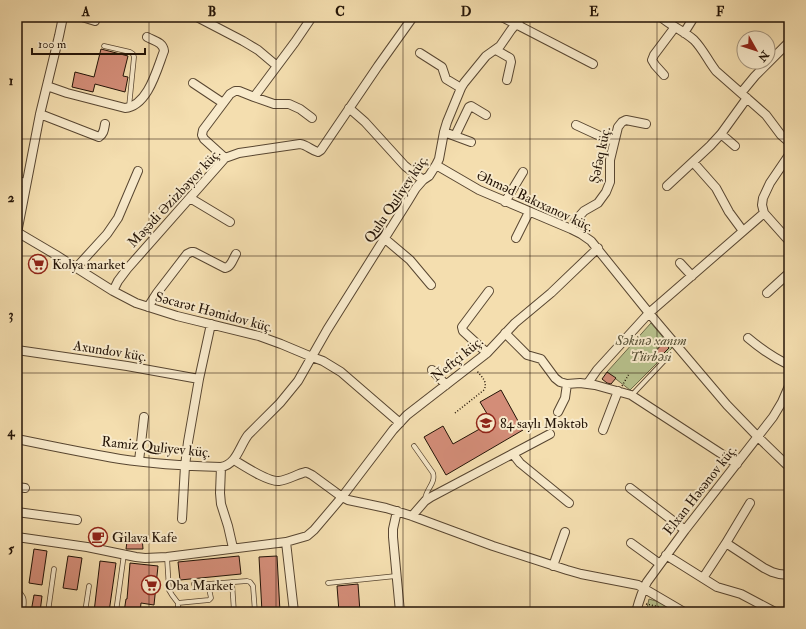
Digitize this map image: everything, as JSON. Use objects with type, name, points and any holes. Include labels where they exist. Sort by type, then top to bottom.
[{"type":"street","points":[[17,233],[40,114],[60,36],[63,17]]},
{"type":"street","points":[[82,17],[95,21]]},
{"type":"street","points":[[197,17],[258,50],[277,66]]},
{"type":"street","points":[[254,97],[312,17]]},
{"type":"street","name":"Məşədi Əzizbəyov küç.","points":[[113,291],[127,269],[225,158],[239,153],[300,144],[305,145],[314,151],[318,152],[321,150],[413,17]]},
{"type":"street","points":[[502,17],[594,64]]},
{"type":"street","name":"Qulu Quliyev küç.","points":[[312,358],[327,330],[416,188],[429,176],[436,165],[439,159],[444,132],[460,88],[486,56],[496,50],[503,42],[522,17]]},
{"type":"street","points":[[661,17],[695,41],[716,71],[766,115],[781,135],[789,142]]},
{"type":"street","points":[[684,33],[694,17]]},
{"type":"street","points":[[664,75],[652,60],[675,27]]},
{"type":"street","points":[[47,86],[129,108],[145,96],[164,51],[164,47],[160,43],[147,37]]},
{"type":"street","points":[[666,186],[721,134],[756,76],[789,42]]},
{"type":"street","points":[[496,50],[510,58],[511,62],[507,80]]},
{"type":"street","points":[[420,53],[442,67],[446,79],[460,88]]},
{"type":"street","points":[[193,83],[223,103]]},
{"type":"street","points":[[225,158],[204,139],[202,135],[203,130],[223,103],[230,94],[235,91],[239,91],[274,104],[289,104],[300,109],[312,118]]},
{"type":"street","points":[[455,136],[469,107],[474,107],[486,115]]},
{"type":"street","points":[[349,108],[365,122],[405,166],[423,180]]},
{"type":"street","points":[[40,114],[99,137],[102,136],[105,124]]},
{"type":"street","name":"Şəfəq küç.","points":[[571,229],[584,211],[598,203],[606,192],[610,182],[609,167],[618,127],[626,120],[646,124]]},
{"type":"street","points":[[576,125],[614,141]]},
{"type":"street","points":[[444,132],[471,142]]},
{"type":"street","points":[[721,134],[735,146]]},
{"type":"street","points":[[789,155],[770,183],[762,198],[764,213],[789,241]]},
{"type":"street","points":[[693,162],[716,188],[729,212],[744,231]]},
{"type":"street","name":"Əhməd Bakıxanov küç.","points":[[436,165],[479,190],[571,229],[591,241],[649,313],[728,404],[758,437],[789,467]]},
{"type":"street","points":[[76,268],[107,234],[118,218],[138,172]]},
{"type":"street","points":[[505,202],[523,172]]},
{"type":"street","points":[[17,180],[26,184]]},
{"type":"street","points":[[190,198],[230,222]]},
{"type":"street","points":[[516,238],[529,212]]},
{"type":"street","points":[[588,383],[597,370],[649,313],[764,213]]},
{"type":"street","name":"Səcarət Həmidov küç.","points":[[17,233],[51,252],[113,291],[136,303],[148,308],[259,336],[326,363],[341,372],[400,423]]},
{"type":"street","points":[[384,238],[410,260],[431,285]]},
{"type":"street","name":"Neftçi küç.","points":[[17,538],[80,546],[145,558],[286,542],[307,536],[314,530],[342,497],[407,415],[487,352],[515,322],[551,293],[598,248]]},
{"type":"street","points":[[148,308],[157,293],[187,254],[194,252],[225,268],[228,267],[236,254]]},
{"type":"street","points":[[680,263],[692,276]]},
{"type":"street","points":[[767,293],[789,273]]},
{"type":"street","points":[[487,352],[463,331],[462,327],[489,291]]},
{"type":"street","points":[[182,519],[185,466],[199,379],[211,324]]},
{"type":"street","points":[[505,333],[527,355],[541,359],[555,378],[560,382],[567,384],[595,384],[631,395],[737,464]]},
{"type":"street","points":[[748,338],[764,351],[789,365]]},
{"type":"street","name":"Axundov küç.","points":[[17,350],[127,366],[199,379]]},
{"type":"street","points":[[312,358],[295,386],[248,435],[234,460],[266,478],[275,481],[306,472],[348,500],[397,511],[553,566],[581,574],[638,585],[684,612]]},
{"type":"street","points":[[432,370],[446,385]]},
{"type":"street","points":[[558,412],[564,398],[567,384]]},
{"type":"street","name":"Elxan Həsənov küç.","points":[[636,612],[644,588],[666,555],[773,417],[789,386]]},
{"type":"street","points":[[603,430],[618,391]]},
{"type":"street","points":[[139,461],[144,417]]},
{"type":"street","points":[[412,516],[425,501],[474,473],[550,434]]},
{"type":"street","name":"Ramiz Quliyev küç.","points":[[17,439],[92,454],[185,466],[221,467],[226,466],[234,460]]},
{"type":"street","points":[[513,454],[520,463],[569,503]]},
{"type":"street","points":[[221,467],[221,504],[233,548]]},
{"type":"street","points":[[630,488],[685,530]]},
{"type":"street","points":[[703,578],[750,504]]},
{"type":"street","points":[[397,511],[393,529],[400,612]]},
{"type":"street","points":[[17,512],[77,520]]},
{"type":"street","points":[[553,566],[565,532]]},
{"type":"street","points":[[286,542],[294,612]]},
{"type":"street","points":[[631,543],[660,564]]},
{"type":"street","points":[[726,543],[764,568],[779,574],[789,575]]},
{"type":"street","points":[[666,555],[717,587],[741,594],[775,612]]},
{"type":"lane","points":[[104,46],[133,54],[134,58],[129,108]]},
{"type":"lane","points":[[631,395],[664,361]]},
{"type":"lane","points":[[414,446],[433,473],[434,477],[433,482],[426,494],[425,501]]},
{"type":"lane","points":[[116,612],[124,554]]},
{"type":"lane","points":[[167,556],[169,590],[178,603],[178,612]]},
{"type":"lane","points":[[48,612],[54,569]]},
{"type":"lane","points":[[328,583],[396,576]]},
{"type":"lane","points":[[232,582],[234,612]]},
{"type":"lane","points":[[194,584],[250,582],[253,586],[256,612]]},
{"type":"lane","points":[[178,603],[210,600],[211,598],[208,584]]},
{"type":"lane","points":[[85,612],[89,586]]},
{"type":"lane","points":[[17,590],[23,596],[23,612]]},
{"type":"path","points":[[455,413],[486,387],[486,383],[473,364]]},
{"type":"path","points":[[618,391],[629,374]]},
{"type":"path","points":[[639,602],[664,608],[662,612]]},
{"type":"green space","name":"Səkinə xanım Türbəsi","points":[[651,323],[672,348],[630,390],[607,372]]},
{"type":"green space","points":[[649,599],[666,604],[679,612],[646,612]]},
{"type":"building","points":[[101,49],[128,56],[123,76],[128,77],[125,92],[95,84],[93,92],[72,87],[75,72],[94,77]]},
{"type":"building","points":[[664,342],[669,348],[657,360],[652,355]]},
{"type":"building","points":[[607,372],[616,378],[611,384],[602,379]]},
{"type":"building","points":[[501,390],[523,430],[446,475],[424,437],[443,426],[453,444],[492,422],[480,402]]},
{"type":"building","points":[[128,534],[142,537],[143,549],[126,549]]},
{"type":"building","points":[[34,549],[47,551],[42,585],[29,583]]},
{"type":"building","points":[[68,556],[82,558],[77,590],[63,588]]},
{"type":"building","points":[[239,556],[241,574],[180,580],[178,562]]},
{"type":"building","points":[[277,556],[280,612],[262,612],[259,557]]},
{"type":"building","points":[[100,561],[116,563],[109,612],[94,612]]},
{"type":"building","points":[[130,563],[158,566],[154,605],[141,603],[140,612],[124,612],[127,599]]},
{"type":"building","points":[[358,584],[360,612],[339,612],[337,586]]},
{"type":"building","points":[[34,595],[42,596],[40,612],[31,612]]},
{"type":"place","name":"Kolya market","points":[[38,264]]},
{"type":"place","name":"84 saylı Məktəb","points":[[486,423]]},
{"type":"place","name":"Gilava Kafe","points":[[98,537]]},
{"type":"place","name":"Oba Market","points":[[151,585]]}]
